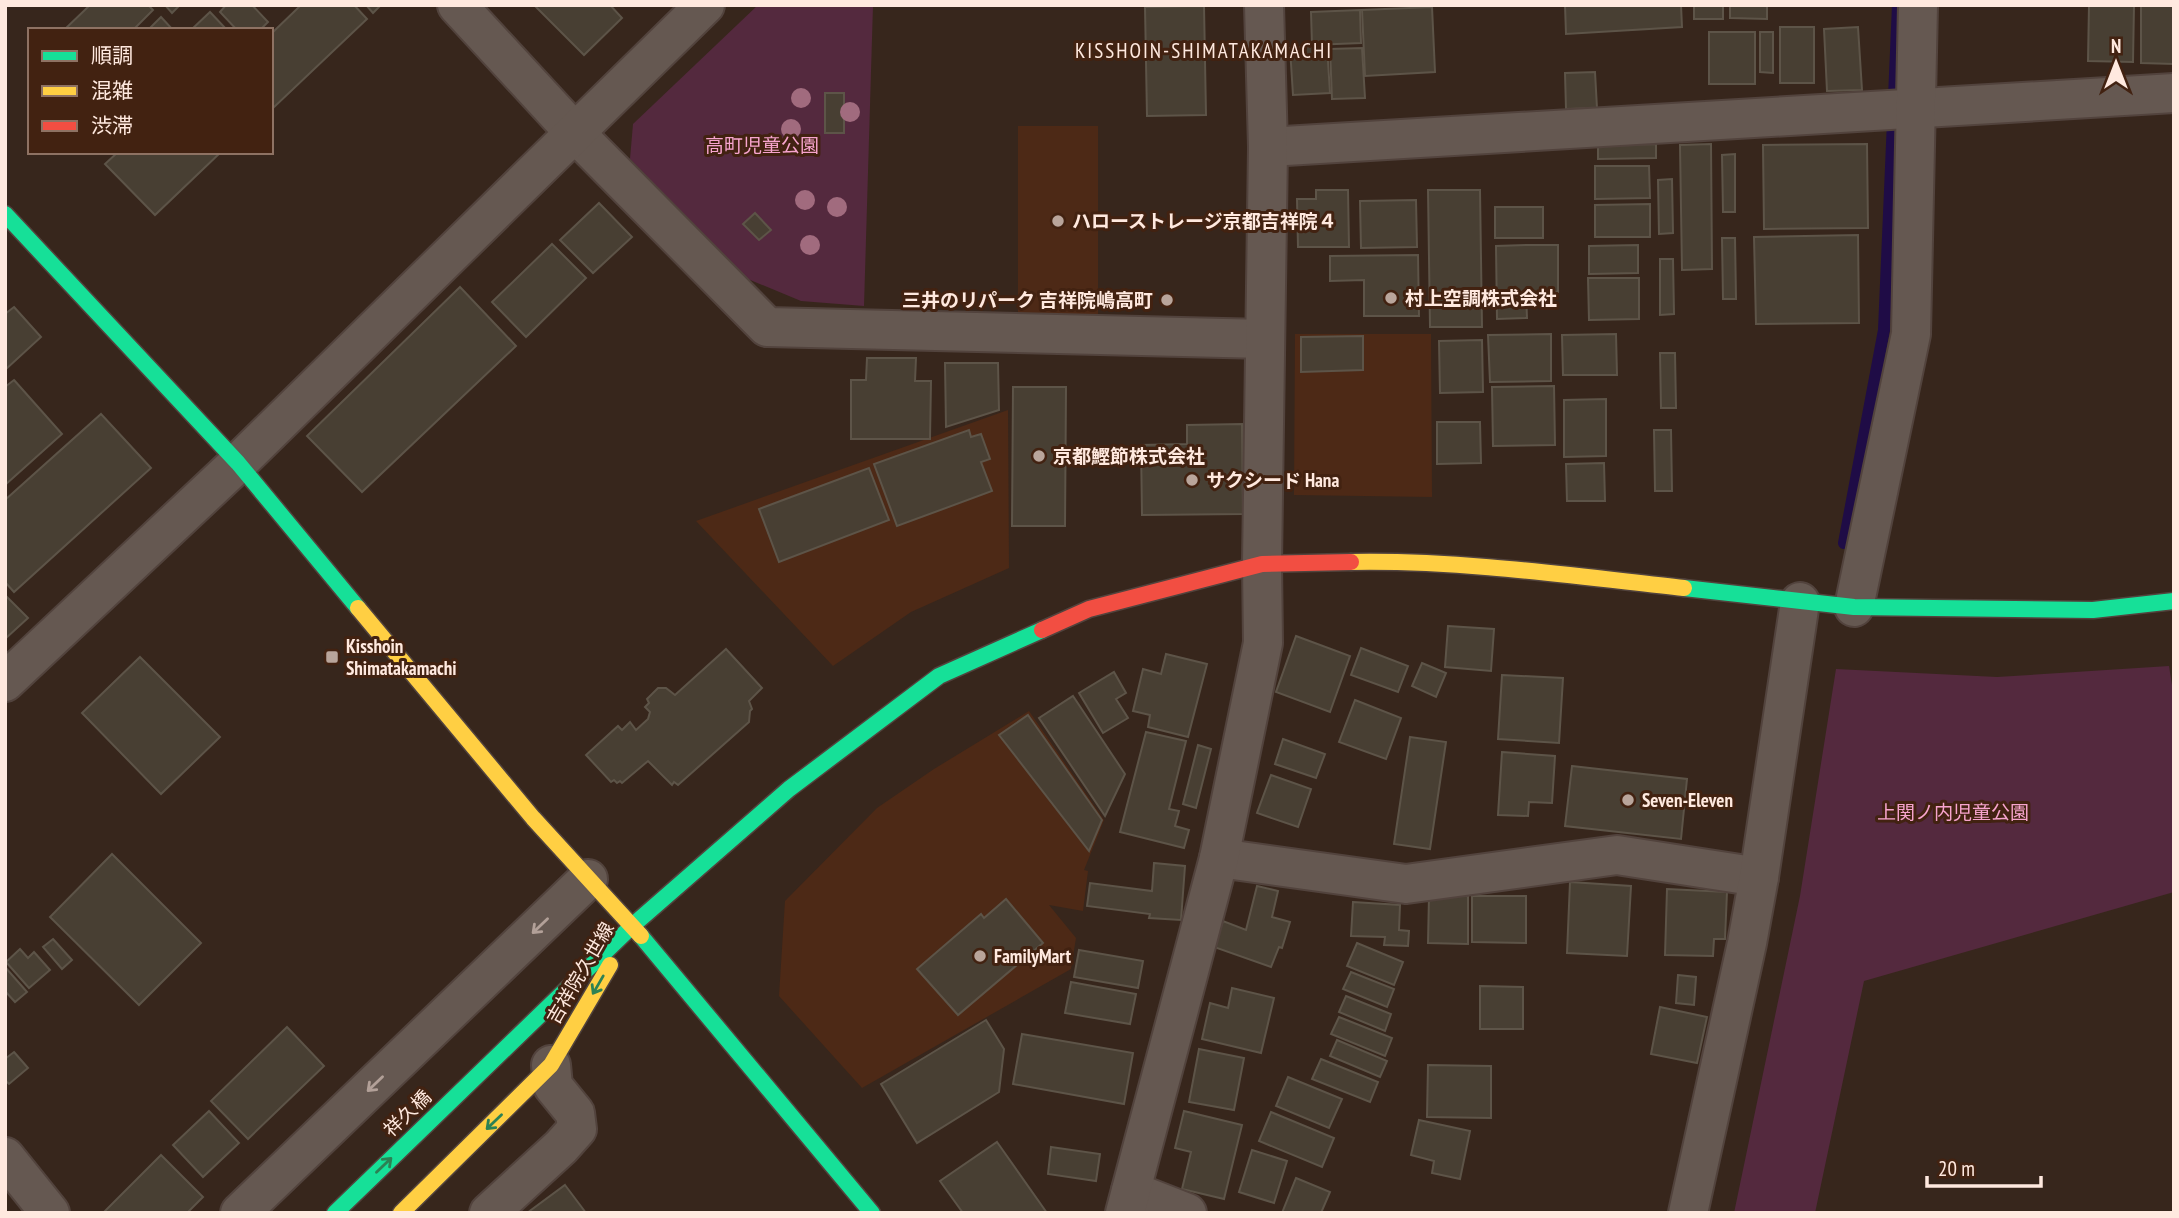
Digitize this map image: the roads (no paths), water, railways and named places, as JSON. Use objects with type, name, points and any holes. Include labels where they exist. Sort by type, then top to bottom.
[{"type":"street","points":[[457,5],[575,133],[767,327],[1265,339]]},
{"type":"street","points":[[5,682],[238,463],[705,5]]},
{"type":"street","points":[[1187,1213],[1128,1202],[1219,858],[1263,643],[1268,147],[1264,5]]},
{"type":"street","points":[[1854,607],[1910,334],[1918,5]]},
{"type":"street","points":[[1268,147],[2174,93]]},
{"type":"street","points":[[5,214],[238,463],[533,818],[632,926],[872,1213]]},
{"type":"street","points":[[632,926],[789,789],[939,676],[1089,609],[1262,564],[1406,561],[1511,569],[1854,607],[2093,610],[2174,601]]},
{"type":"street","points":[[1688,1213],[1747,943],[1800,602]]},
{"type":"street","points":[[1219,858],[1406,884],[1617,855],[1759,877]]},
{"type":"street","points":[[240,1213],[589,878]]},
{"type":"street","name":"吉祥院久世線","points":[[509,1044],[632,926]]},
{"type":"street","name":"吉祥院久世線","points":[[547,1070],[632,926]]},
{"type":"street","name":"祥久橋","points":[[335,1213],[509,1044]]},
{"type":"street","points":[[401,1213],[547,1070],[553,1086],[575,1113],[577,1129],[489,1213]]},
{"type":"street","points":[[5,1157],[50,1213]]},
{"type":"waterway","points":[[1844,543],[1884,330],[1898,5]]},
{"type":"place","name":"ハローストレージ京都吉祥院４","points":[[1058,221]]},
{"type":"place","name":"村上空調株式会社","points":[[1391,298]]},
{"type":"place","name":"三井のリパーク 吉祥院嶋高町","points":[[1167,300]]},
{"type":"place","name":"京都鰹節株式会社","points":[[1039,456]]},
{"type":"place","name":"サクシード Hana","points":[[1192,480]]},
{"type":"place","name":"Kisshoin Shimatakamachi","points":[[332,657]]},
{"type":"place","name":"Seven-Eleven","points":[[1628,800]]},
{"type":"place","name":"FamilyMart","points":[[980,956]]},
{"type":"district","name":"KISSHOIN-SHIMATAKAMACHI","points":[[1204,51]]},
{"type":"park label","name":"高町児童公園","points":[[762,145]]},
{"type":"park label","name":"上関ノ内児童公園","points":[[1953,812]]}]
